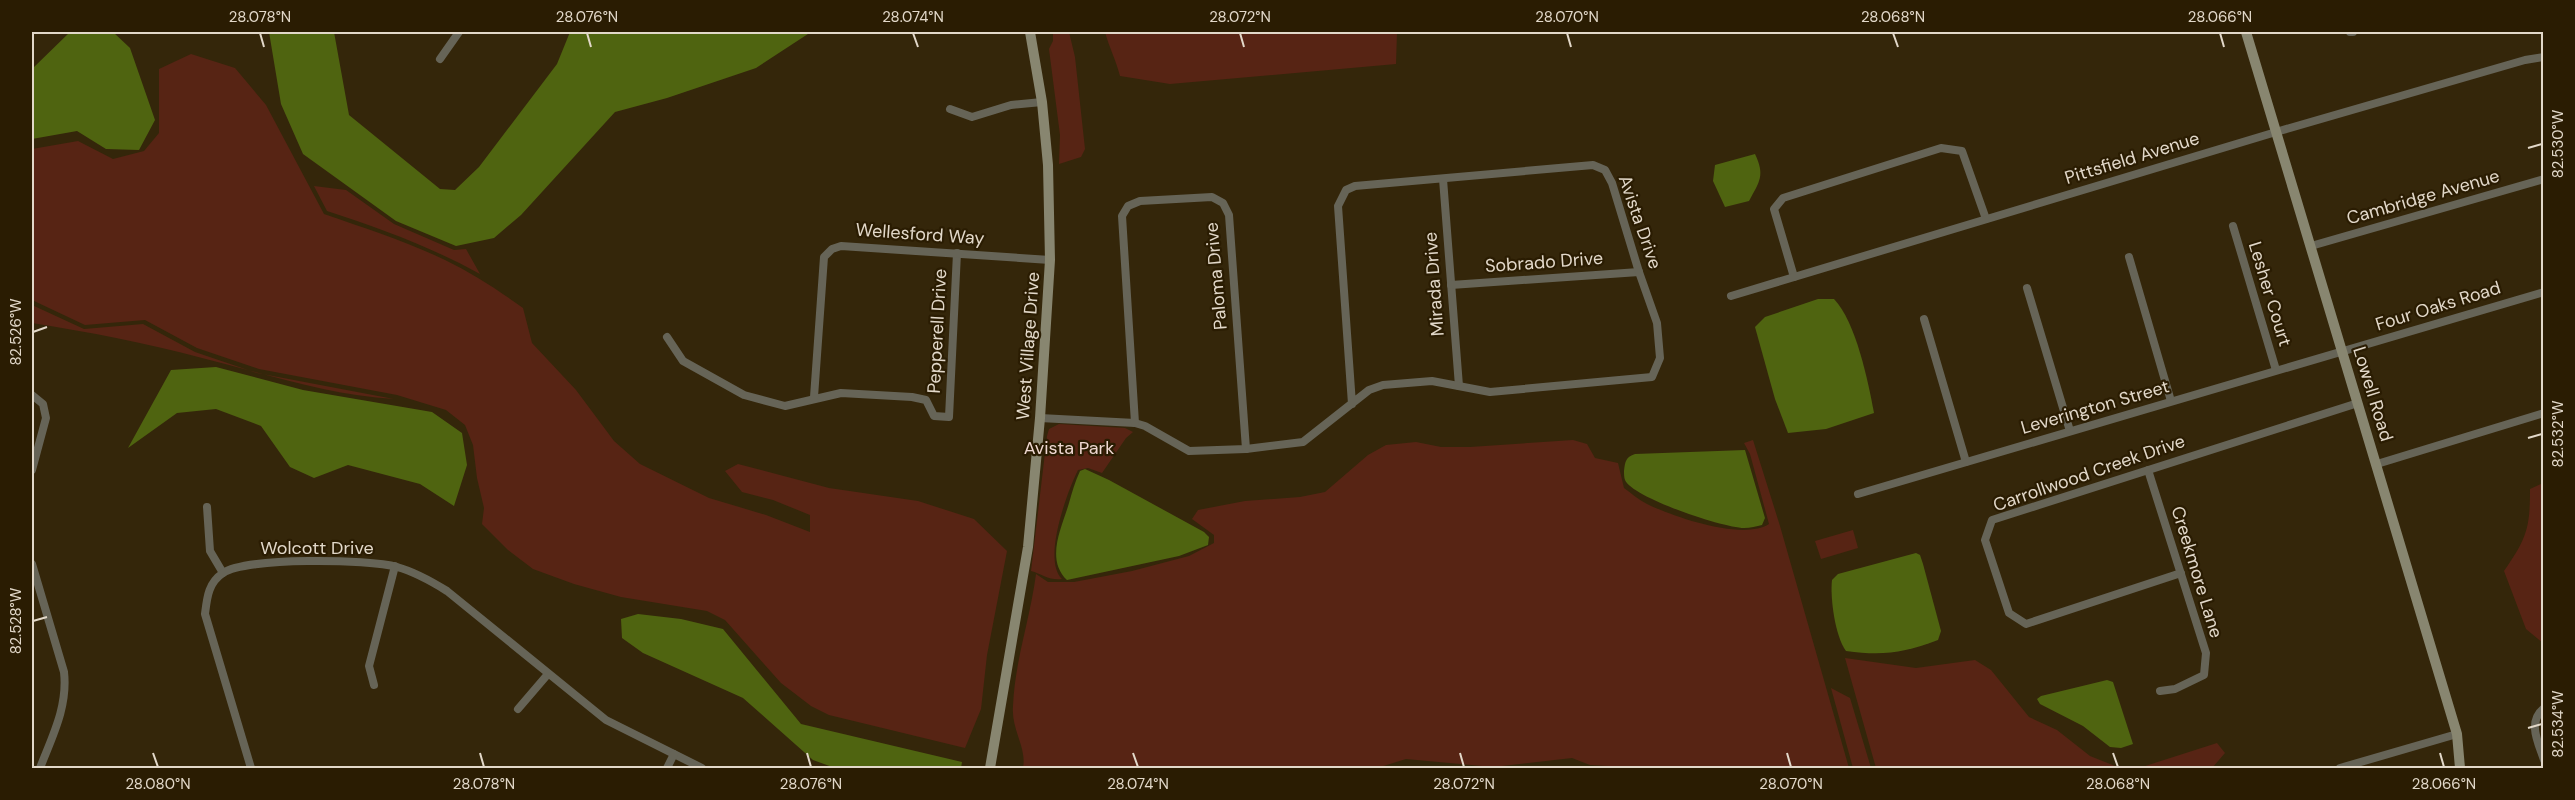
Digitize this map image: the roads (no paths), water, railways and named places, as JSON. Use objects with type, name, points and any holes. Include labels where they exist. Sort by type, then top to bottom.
[{"type":"street","points":[[440,59],[459,32]]},
{"type":"street","name":"West Village Drive","points":[[990,768],[1028,547],[1040,417],[1050,260],[1048,165],[1042,102],[1030,32]]},
{"type":"street","name":"Lowell Road","points":[[2246,32],[2457,734],[2460,768]]},
{"type":"street","name":"Pittsfield Avenue","points":[[1731,296],[2276,132],[2525,60],[2544,57]]},
{"type":"street","points":[[950,108],[972,117],[1011,105],[1042,102]]},
{"type":"street","points":[[1794,277],[1774,209],[1783,198],[1917,155],[1941,148],[1962,152],[1986,219]]},
{"type":"street","name":"Avista Drive","points":[[1040,417],[1135,423],[1145,426],[1189,451],[1246,449],[1303,442],[1352,404],[1369,390],[1383,385],[1432,381],[1491,392],[1652,377],[1660,358],[1657,323],[1612,183],[1605,170],[1593,165],[1355,186],[1346,190],[1338,206],[1352,404]]},
{"type":"street","name":"Mirada Drive","points":[[1443,179],[1459,386]]},
{"type":"street","name":"Cambridge Avenue","points":[[2311,246],[2544,179]]},
{"type":"street","name":"Paloma Drive","points":[[1135,423],[1122,216],[1128,206],[1140,201],[1212,197],[1223,203],[1229,215],[1246,449]]},
{"type":"street","name":"Lesher Court","points":[[2232,226],[2276,370]]},
{"type":"street","name":"Wellesford Way","points":[[814,398],[824,257],[832,249],[841,246],[1050,260]]},
{"type":"street","name":"Pepperell Drive","points":[[667,337],[683,361],[744,395],[785,406],[798,405],[814,398],[841,393],[912,397],[926,400],[934,416],[949,417],[957,253]]},
{"type":"street","points":[[2129,258],[2171,402]]},
{"type":"street","name":"Sobrado Drive","points":[[1451,285],[1639,272]]},
{"type":"street","points":[[2027,288],[2070,431]]},
{"type":"street","name":"Four Oaks Road","points":[[2343,353],[2544,292]]},
{"type":"street","points":[[1924,319],[1966,462]]},
{"type":"street","name":"Leverington Street","points":[[1858,494],[2276,370],[2343,353]]},
{"type":"street","points":[[32,395],[43,404],[46,417],[32,471]]},
{"type":"street","name":"Carrollwood Creek Drive","points":[[2181,573],[2026,624],[2009,613],[1985,540],[1992,520],[2358,403]]},
{"type":"street","points":[[2376,464],[2544,413]]},
{"type":"street","name":"Creekmore Lane","points":[[2148,470],[2206,653],[2204,675],[2175,688],[2160,691]]},
{"type":"street","points":[[207,507],[210,551],[223,573],[208,591],[205,614],[251,768]]},
{"type":"street","name":"Wolcott Drive","points":[[223,573],[246,564],[355,561],[395,566],[423,576],[447,591],[606,720],[702,768]]},
{"type":"street","points":[[32,564],[64,672],[66,688],[62,713],[40,768]]},
{"type":"street","points":[[374,685],[369,666],[395,566]]},
{"type":"street","points":[[518,709],[548,674]]},
{"type":"street","points":[[2544,708],[2537,714],[2533,724],[2544,760]]},
{"type":"street","points":[[2340,768],[2457,734]]},
{"type":"street","points":[[667,768],[674,754]]},
{"type":"park label","name":"Avista Park","points":[[1069,448]]}]
